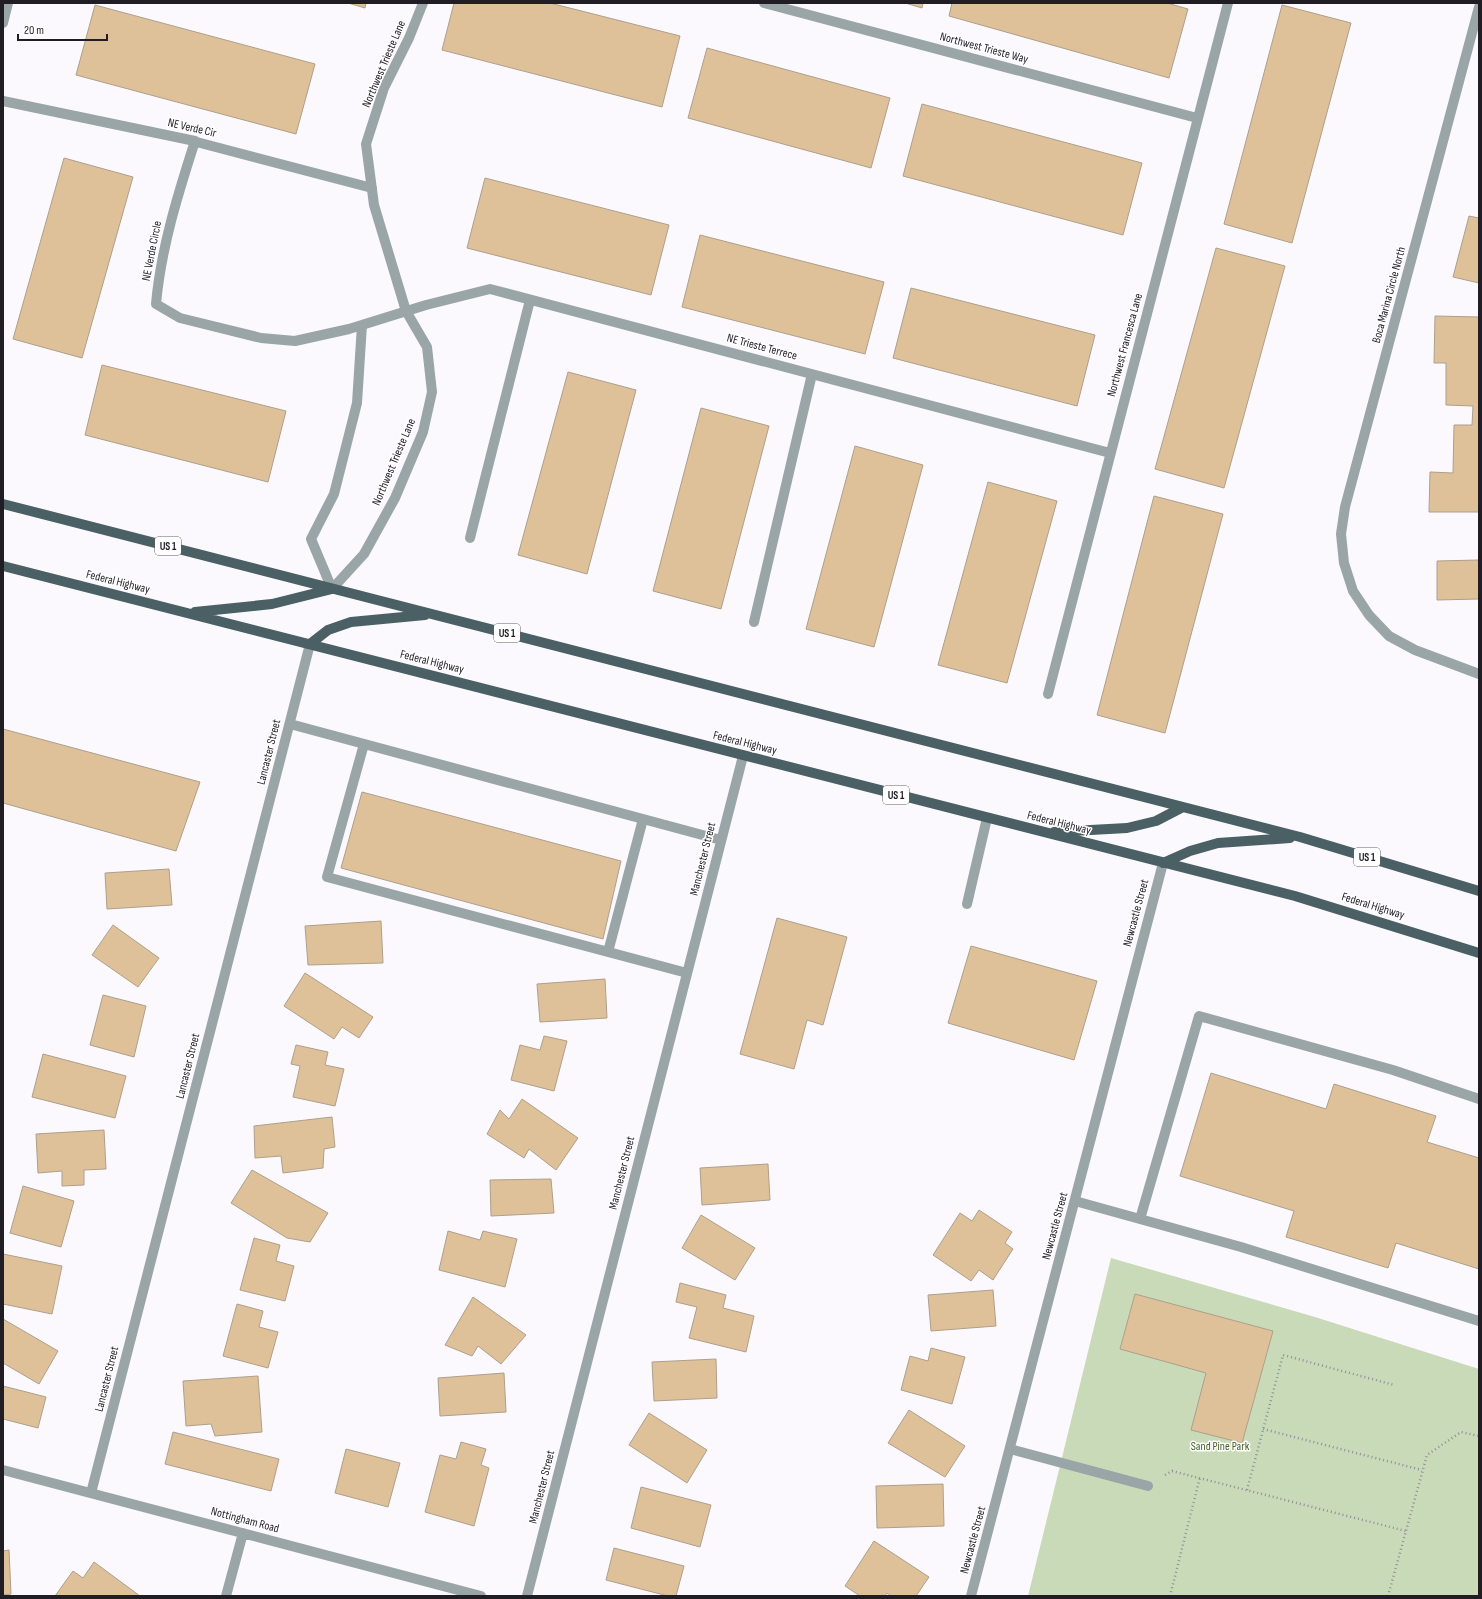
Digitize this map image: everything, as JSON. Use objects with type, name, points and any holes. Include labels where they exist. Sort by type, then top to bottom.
[{"type":"main road","name":"US 1","points":[[3,504],[1300,837],[1479,891]]},
{"type":"main road","name":"Federal Highway","points":[[3,566],[1295,896],[1479,953]]},
{"type":"main road","points":[[187,613],[272,604],[332,589]]},
{"type":"main road","points":[[310,644],[328,630],[351,622],[433,614]]},
{"type":"main road","points":[[1044,833],[1127,828],[1156,821],[1183,807]]},
{"type":"main road","points":[[1163,863],[1218,842],[1300,837]]},
{"type":"street","points":[[3,23],[8,3]]},
{"type":"street","name":"Northwest Trieste Lane","points":[[332,589],[364,554],[396,498],[424,432],[432,392],[427,347],[406,311],[374,205],[366,144],[384,88],[409,38],[423,3]]},
{"type":"street","name":"Northwest Trieste Way","points":[[764,3],[1197,118]]},
{"type":"street","name":"Northwest Francesca Lane","points":[[1048,694],[1228,3]]},
{"type":"street","name":"Boca Marina Circle North","points":[[1479,7],[1346,507],[1341,534],[1344,563],[1353,591],[1369,615],[1390,636],[1415,650],[1479,674]]},
{"type":"street","points":[[3,101],[195,141]]},
{"type":"street","name":"NE Verde Cir","points":[[195,141],[372,188]]},
{"type":"street","name":"NE Verde Circle","points":[[195,141],[174,206],[158,283],[156,304],[180,318],[261,338],[295,341],[349,329],[406,311]]},
{"type":"street","name":"NE Trieste Terrece","points":[[406,311],[490,289],[1110,453]]},
{"type":"street","points":[[470,538],[530,300]]},
{"type":"street","points":[[332,589],[311,539],[334,494],[357,403],[362,325]]},
{"type":"street","points":[[754,622],[812,374]]},
{"type":"street","name":"Lancaster Street","points":[[92,1493],[310,644]]},
{"type":"street","points":[[290,724],[721,840]]},
{"type":"street","points":[[364,744],[327,877],[687,973]]},
{"type":"street","name":"Manchester Street","points":[[527,1596],[743,756]]},
{"type":"street","points":[[966,904],[987,818]]},
{"type":"street","points":[[608,952],[643,819]]},
{"type":"street","name":"Newcastle Street","points":[[971,1596],[1163,863]]},
{"type":"street","points":[[1140,1219],[1199,1016],[1393,1070],[1479,1098]]},
{"type":"street","points":[[1075,1201],[1241,1247],[1479,1321]]},
{"type":"street","points":[[1010,1449],[1148,1486]]},
{"type":"street","name":"Nottingham Road","points":[[3,1470],[481,1596]]},
{"type":"street","points":[[226,1596],[243,1533]]},
{"type":"path","points":[[1247,1490],[1283,1355],[1394,1385]]},
{"type":"path","points":[[1263,1429],[1422,1470]]},
{"type":"path","points":[[1388,1596],[1426,1455],[1461,1432],[1479,1436]]},
{"type":"path","points":[[1148,1486],[1172,1470],[1406,1531]]},
{"type":"path","points":[[1170,1596],[1200,1478]]},
{"type":"green space","name":"Sand Pine Park","points":[[1111,1258],[1315,1317],[1479,1369],[1479,1596],[1028,1596]]},
{"type":"building","points":[[348,3],[366,3],[365,8]]},
{"type":"building","points":[[454,3],[550,3],[680,36],[662,107],[442,50]]},
{"type":"building","points":[[905,3],[923,3],[922,8]]},
{"type":"building","points":[[952,3],[1167,3],[1188,9],[1169,78],[949,16]]},
{"type":"building","points":[[95,5],[315,64],[296,134],[76,75]]},
{"type":"building","points":[[1282,5],[1351,23],[1292,243],[1224,224]]},
{"type":"building","points":[[707,48],[890,98],[871,168],[688,118]]},
{"type":"building","points":[[922,104],[1142,163],[1123,235],[903,176]]},
{"type":"building","points":[[64,158],[133,177],[82,358],[13,339]]},
{"type":"building","points":[[485,178],[669,225],[651,295],[467,248]]},
{"type":"building","points":[[1469,216],[1479,218],[1479,283],[1453,277]]},
{"type":"building","points":[[700,235],[884,282],[865,354],[682,307]]},
{"type":"building","points":[[1216,248],[1285,266],[1224,488],[1155,469]]},
{"type":"building","points":[[911,288],[1095,335],[1077,406],[893,358]]},
{"type":"building","points":[[1435,316],[1479,317],[1479,512],[1429,512],[1430,472],[1453,473],[1454,425],[1472,425],[1473,406],[1446,405],[1446,363],[1434,363]]},
{"type":"building","points":[[102,365],[286,411],[268,482],[85,435]]},
{"type":"building","points":[[568,372],[636,390],[587,574],[518,555]]},
{"type":"building","points":[[701,408],[769,426],[721,609],[653,591]]},
{"type":"building","points":[[855,446],[923,465],[874,647],[806,629]]},
{"type":"building","points":[[988,482],[1057,501],[1007,683],[938,665]]},
{"type":"building","points":[[1154,496],[1223,514],[1165,733],[1097,715]]},
{"type":"building","points":[[1479,560],[1479,599],[1437,600],[1437,561]]},
{"type":"building","points":[[3,729],[200,782],[176,851],[3,803]]},
{"type":"building","points":[[362,792],[621,861],[603,939],[341,868]]},
{"type":"building","points":[[169,869],[172,905],[107,909],[105,873]]},
{"type":"building","points":[[777,918],[847,937],[823,1025],[807,1020],[794,1069],[740,1054]]},
{"type":"building","points":[[381,921],[383,963],[308,965],[305,926]]},
{"type":"building","points":[[113,925],[159,958],[138,987],[92,955]]},
{"type":"building","points":[[971,946],[1097,981],[1074,1060],[948,1023]]},
{"type":"building","points":[[305,973],[373,1017],[359,1038],[342,1027],[334,1039],[284,1006]]},
{"type":"building","points":[[605,979],[607,1018],[540,1022],[537,984]]},
{"type":"building","points":[[103,995],[146,1006],[134,1057],[90,1045]]},
{"type":"building","points":[[544,1036],[567,1041],[554,1091],[511,1080],[520,1045],[540,1050]]},
{"type":"building","points":[[296,1045],[328,1052],[325,1065],[344,1069],[335,1106],[293,1097],[300,1066],[291,1064]]},
{"type":"building","points":[[43,1054],[126,1076],[115,1118],[32,1097]]},
{"type":"building","points":[[1211,1073],[1326,1109],[1334,1084],[1436,1116],[1427,1142],[1479,1158],[1479,1269],[1396,1243],[1388,1268],[1286,1237],[1294,1211],[1180,1176]]},
{"type":"building","points":[[522,1099],[578,1138],[556,1170],[529,1149],[524,1158],[487,1134],[500,1110],[509,1119]]},
{"type":"building","points":[[332,1117],[335,1147],[324,1149],[323,1168],[283,1173],[281,1156],[255,1158],[254,1126]]},
{"type":"building","points":[[104,1130],[106,1169],[84,1170],[84,1185],[62,1186],[62,1171],[38,1173],[36,1134]]},
{"type":"building","points":[[768,1164],[770,1200],[702,1205],[700,1168]]},
{"type":"building","points":[[252,1170],[328,1213],[310,1242],[287,1238],[231,1203]]},
{"type":"building","points":[[551,1179],[554,1213],[491,1216],[490,1180]]},
{"type":"building","points":[[23,1186],[74,1201],[61,1247],[10,1233]]},
{"type":"building","points":[[979,1210],[1012,1232],[1005,1243],[1013,1249],[993,1280],[979,1270],[971,1281],[933,1255],[960,1213],[972,1221]]},
{"type":"building","points":[[701,1215],[755,1248],[735,1280],[682,1248]]},
{"type":"building","points":[[448,1231],[480,1240],[483,1231],[517,1239],[505,1287],[439,1270]]},
{"type":"building","points":[[254,1238],[280,1245],[276,1261],[294,1266],[285,1301],[240,1290]]},
{"type":"building","points":[[3,1254],[62,1266],[52,1314],[3,1304]]},
{"type":"building","points":[[680,1283],[726,1295],[723,1308],[754,1316],[746,1352],[689,1338],[697,1307],[676,1302]]},
{"type":"building","points":[[993,1290],[996,1326],[931,1331],[928,1295]]},
{"type":"building","points":[[1135,1294],[1273,1331],[1242,1443],[1191,1430],[1206,1373],[1120,1349]]},
{"type":"building","points":[[473,1297],[526,1335],[501,1364],[478,1346],[472,1356],[445,1345]]},
{"type":"building","points":[[237,1304],[263,1311],[259,1327],[278,1332],[268,1368],[223,1356]]},
{"type":"building","points":[[3,1319],[58,1351],[39,1384],[3,1363]]},
{"type":"building","points":[[931,1348],[965,1357],[952,1404],[901,1390],[910,1356],[928,1361]]},
{"type":"building","points":[[716,1359],[717,1398],[654,1401],[652,1362]]},
{"type":"building","points":[[504,1373],[506,1412],[440,1416],[438,1378]]},
{"type":"building","points":[[258,1376],[262,1432],[215,1436],[211,1424],[186,1426],[183,1381]]},
{"type":"building","points":[[3,1386],[46,1397],[38,1428],[3,1419]]},
{"type":"building","points":[[909,1410],[965,1446],[945,1477],[888,1443]]},
{"type":"building","points":[[649,1413],[707,1450],[687,1483],[629,1445]]},
{"type":"building","points":[[173,1432],[279,1459],[271,1491],[165,1464]]},
{"type":"building","points":[[461,1442],[486,1449],[481,1465],[489,1468],[474,1526],[425,1512],[440,1455],[456,1459]]},
{"type":"building","points":[[346,1449],[400,1463],[388,1507],[335,1493]]},
{"type":"building","points":[[943,1484],[944,1526],[877,1528],[876,1486]]},
{"type":"building","points":[[641,1487],[711,1505],[700,1547],[631,1528]]},
{"type":"building","points":[[874,1541],[929,1577],[916,1596],[891,1596],[887,1593],[885,1596],[860,1596],[845,1586]]},
{"type":"building","points":[[614,1548],[684,1566],[676,1596],[668,1596],[606,1580]]},
{"type":"building","points":[[9,1550],[11,1594],[3,1595],[3,1551]]},
{"type":"building","points":[[94,1562],[140,1596],[55,1596],[73,1571],[83,1578]]}]
